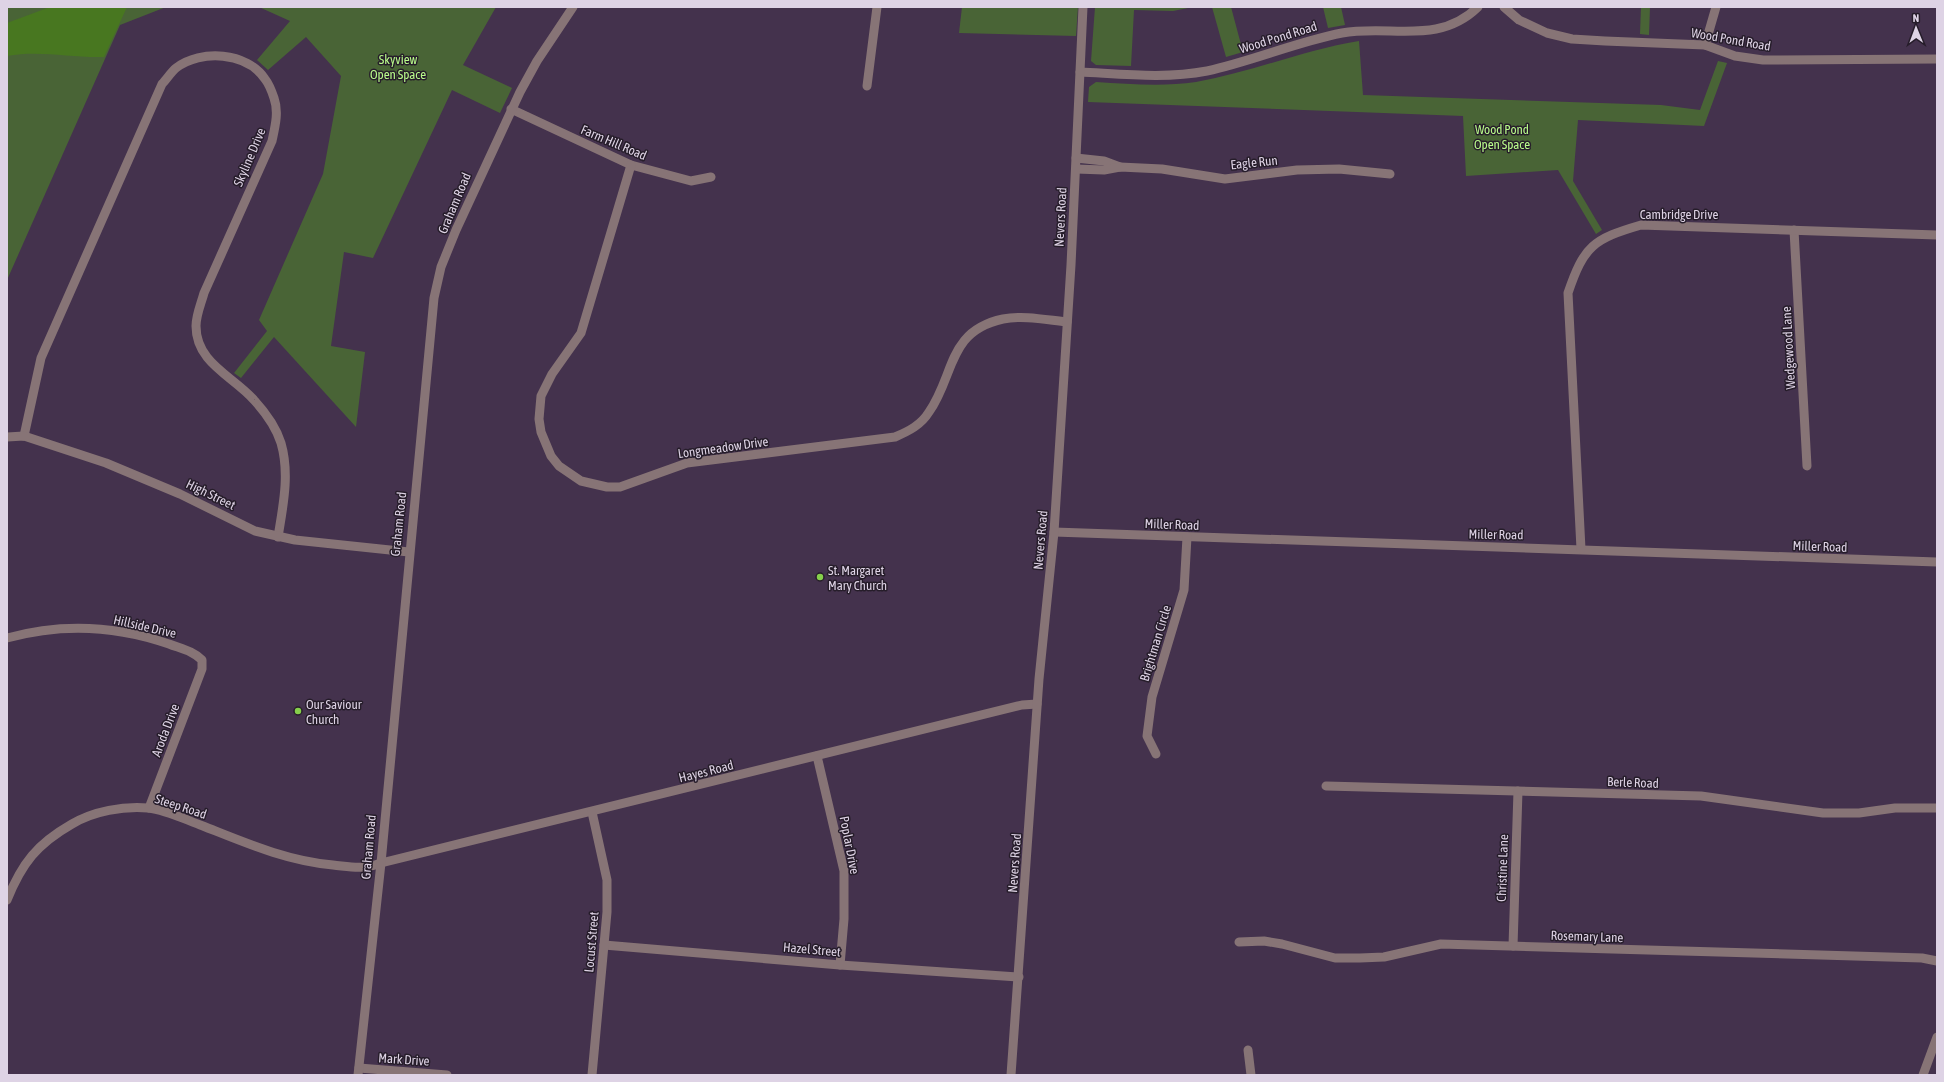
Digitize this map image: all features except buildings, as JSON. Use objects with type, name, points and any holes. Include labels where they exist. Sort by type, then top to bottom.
[{"type":"street","name":"Graham Road","points":[[358,1072],[381,863],[434,298],[441,267],[456,230],[511,109],[537,61],[573,7]]},
{"type":"street","points":[[867,86],[877,7]]},
{"type":"street","name":"Nevers Road","points":[[1011,1075],[1037,704],[1054,532],[1076,168],[1083,7]]},
{"type":"street","name":"Wood Pond Road","points":[[1080,72],[1179,74],[1206,71],[1343,33],[1373,31],[1405,33],[1436,30],[1458,21],[1478,7]]},
{"type":"street","name":"Wood Pond Road","points":[[1504,7],[1519,20],[1546,33],[1572,38],[1705,45],[1736,56],[1763,60],[1937,59]]},
{"type":"street","points":[[1705,45],[1716,7]]},
{"type":"street","name":"Skyline Drive","points":[[24,436],[41,358],[162,84],[176,68],[198,57],[222,55],[248,64],[265,78],[275,100],[276,122],[272,141],[204,294],[196,325],[198,340],[205,356],[254,400],[270,420],[281,443],[286,468],[285,499],[278,537]]},
{"type":"street","name":"Farm Hill Road","points":[[511,109],[631,165],[691,181],[711,177]]},
{"type":"street","name":"Eagle Run","points":[[1076,158],[1104,161],[1120,167]]},
{"type":"street","name":"Longmeadow Drive","points":[[631,165],[581,333],[546,384],[539,408],[541,432],[551,456],[559,466],[581,481],[607,487],[620,487],[687,463],[895,437],[919,424],[928,414],[936,402],[959,348],[978,329],[1004,319],[1020,318],[1067,322]]},
{"type":"street","name":"Eagle Run","points":[[1076,168],[1104,170],[1120,167],[1162,169],[1225,179],[1297,170],[1339,169],[1390,174]]},
{"type":"street","name":"Cambridge Drive","points":[[1581,550],[1568,293],[1577,267],[1584,256],[1596,243],[1608,236],[1641,225],[1937,235]]},
{"type":"street","name":"Wedgewood Lane","points":[[1794,230],[1807,466]]},
{"type":"street","name":"High Street","points":[[7,437],[24,436],[143,477],[255,531],[278,537],[409,552]]},
{"type":"street","name":"Miller Road","points":[[1054,532],[1937,562]]},
{"type":"street","name":"Brightman Circle","points":[[1156,754],[1147,736],[1152,697],[1184,590],[1187,537]]},
{"type":"street","name":"Hillside Drive","points":[[7,638],[26,633],[77,628],[123,632],[157,640],[195,653],[202,660]]},
{"type":"street","name":"Aroda Drive","points":[[149,808],[202,669],[202,660]]},
{"type":"street","name":"Hayes Road","points":[[381,863],[1022,705],[1037,704]]},
{"type":"street","name":"Poplar Drive","points":[[817,756],[844,871],[844,919],[840,965]]},
{"type":"street","name":"Berle Road","points":[[1326,786],[1701,796],[1823,813],[1859,814],[1895,808],[1937,808]]},
{"type":"street","name":"Christine Lane","points":[[1513,946],[1518,791]]},
{"type":"street","name":"Steep Road","points":[[7,900],[26,862],[55,834],[95,813],[115,810],[149,808],[186,820],[283,857],[313,864],[367,869],[381,863]]},
{"type":"street","name":"Locust Street","points":[[592,812],[607,880],[604,945],[592,1075]]},
{"type":"street","name":"Rosemary Lane","points":[[1239,942],[1264,941],[1282,944],[1335,958],[1384,957],[1441,944],[1922,958],[1937,961]]},
{"type":"street","name":"Hazel Street","points":[[604,945],[840,965],[1019,977]]},
{"type":"street","points":[[1922,1075],[1937,1037]]},
{"type":"street","points":[[1248,1050],[1251,1075]]},
{"type":"street","name":"Mark Drive","points":[[358,1072],[447,1075]]},
{"type":"green space","points":[[7,7],[166,7],[120,25],[7,280]]},
{"type":"green space","points":[[50,7],[127,7],[104,57],[43,54],[19,54],[7,56],[7,23]]},
{"type":"green space","name":"Skyview Open Space","points":[[259,7],[496,7],[463,65],[512,88],[500,113],[452,90],[373,258],[344,252],[331,346],[365,352],[356,427],[274,337],[241,378],[234,373],[267,331],[259,320],[323,174],[341,76],[306,37],[268,70],[257,60],[290,21]]},
{"type":"green space","points":[[962,7],[1078,7],[1076,36],[959,33]]},
{"type":"green space","points":[[1095,7],[1193,7],[1173,11],[1134,10],[1131,66],[1096,65],[1091,61]]},
{"type":"green space","points":[[1212,7],[1231,7],[1243,52],[1226,57]]},
{"type":"green space","points":[[1323,7],[1341,7],[1345,25],[1328,28]]},
{"type":"green space","points":[[1641,7],[1650,7],[1649,35],[1640,34]]},
{"type":"green space","name":"Wood Pond Open Space","points":[[1359,41],[1363,95],[1661,105],[1700,110],[1718,61],[1727,63],[1704,126],[1578,120],[1573,181],[1602,230],[1596,234],[1558,170],[1466,176],[1463,116],[1088,102],[1089,87],[1096,82],[1159,85],[1184,84],[1217,78],[1318,50]]},
{"type":"place","name":"St. Margaret Mary Church","points":[[820,577]]},
{"type":"place","name":"Our Saviour Church","points":[[298,711]]}]
